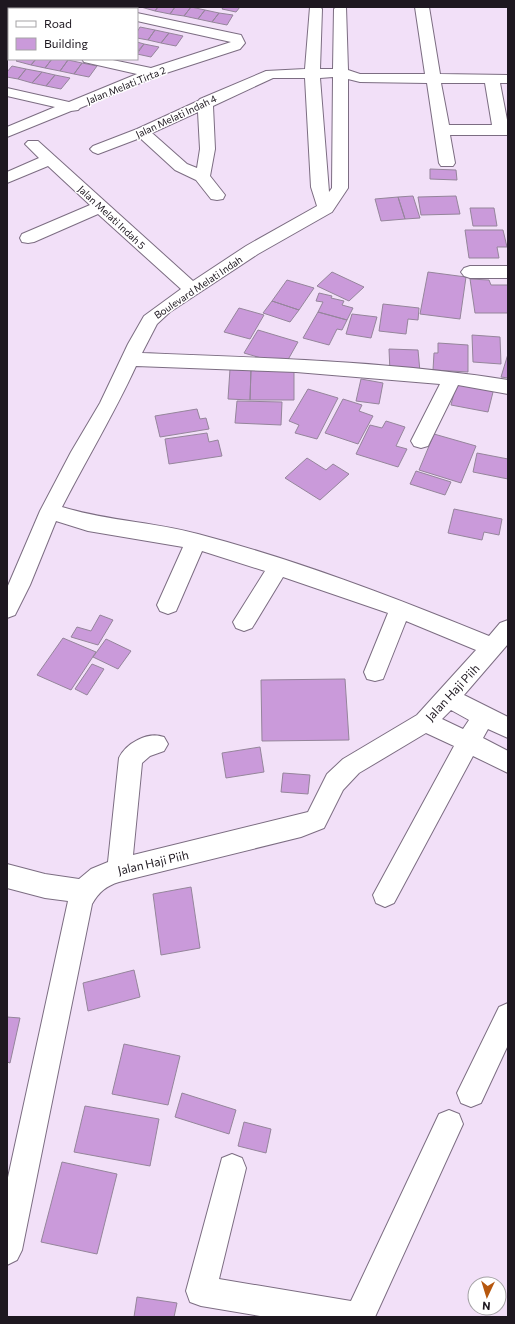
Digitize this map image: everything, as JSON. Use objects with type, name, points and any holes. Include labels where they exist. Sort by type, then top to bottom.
[{"type":"street","points":[[422,7],[448,163]]},
{"type":"street","points":[[326,208],[320,187],[312,78],[314,8],[323,12],[342,8]]},
{"type":"street","name":"Boulevard Melati Indah","points":[[7,609],[19,585],[50,511],[78,457],[109,404],[150,320],[164,308],[252,250],[326,208],[340,188],[340,79],[342,8]]},
{"type":"street","name":"Jalan Melati Tirta 2","points":[[7,132],[152,73],[235,46],[238,40],[236,38],[138,17]]},
{"type":"street","points":[[94,60],[152,73]]},
{"type":"street","name":"Jalan Melati Indah 4","points":[[98,149],[142,132],[253,80],[271,85],[312,78],[508,79]]},
{"type":"street","points":[[442,130],[504,130],[492,79]]},
{"type":"street","points":[[7,92],[73,106]]},
{"type":"street","points":[[202,177],[208,161],[209,145],[205,102]]},
{"type":"street","points":[[142,132],[180,168],[202,177],[217,195]]},
{"type":"street","name":"Jalan Melati Indah 5","points":[[33,144],[51,159],[100,207],[192,289]]},
{"type":"street","points":[[7,178],[51,159]]},
{"type":"street","points":[[28,238],[100,207]]},
{"type":"street","points":[[470,272],[508,272]]},
{"type":"street","points":[[130,359],[296,366],[452,378],[508,387]]},
{"type":"street","points":[[422,441],[452,378]]},
{"type":"street","points":[[50,511],[88,523],[196,541],[238,553],[400,609],[492,648]]},
{"type":"street","points":[[168,605],[196,541]]},
{"type":"street","points":[[244,622],[278,567]]},
{"type":"street","points":[[375,672],[400,609]]},
{"type":"street","name":"Jalan Haji Piih","points":[[7,1250],[80,902],[84,892],[95,879],[119,870],[211,849],[311,823],[319,816],[335,782],[351,766],[425,722],[508,629]]},
{"type":"street","points":[[448,698],[508,728]]},
{"type":"street","points":[[386,895],[468,742],[484,716]]},
{"type":"street","points":[[425,722],[508,763]]},
{"type":"street","points":[[119,870],[131,758],[142,749],[156,744]]},
{"type":"street","points":[[7,876],[45,886],[84,892]]},
{"type":"street","points":[[471,1093],[508,1016]]},
{"type":"street","points":[[232,1168],[201,1291],[357,1317],[449,1124]]},
{"type":"building","points":[[9,7],[26,7],[25,8]]},
{"type":"building","points":[[141,7],[158,7],[155,11]]},
{"type":"building","points":[[158,7],[175,7],[170,14],[155,11]]},
{"type":"building","points":[[175,7],[191,7],[184,16],[170,14]]},
{"type":"building","points":[[191,7],[205,10],[198,19],[184,16]]},
{"type":"building","points":[[223,7],[240,7],[236,12],[222,9]]},
{"type":"building","points":[[205,10],[219,13],[212,22],[198,19]]},
{"type":"building","points":[[219,13],[233,15],[227,25],[212,22]]},
{"type":"building","points":[[140,27],[155,30],[148,40],[138,38],[138,30]]},
{"type":"building","points":[[155,30],[169,33],[161,43],[148,40]]},
{"type":"building","points":[[169,33],[183,36],[176,46],[161,43]]},
{"type":"building","points":[[138,42],[144,44],[138,51]]},
{"type":"building","points":[[144,44],[159,47],[151,57],[138,54]]},
{"type":"building","points":[[17,60],[35,60],[31,65],[16,61]]},
{"type":"building","points":[[35,60],[51,60],[45,68],[31,65]]},
{"type":"building","points":[[51,60],[68,60],[60,71],[45,68]]},
{"type":"building","points":[[68,60],[82,63],[74,74],[60,71]]},
{"type":"building","points":[[82,63],[97,66],[89,77],[74,74]]},
{"type":"building","points":[[12,66],[26,69],[18,79],[7,77],[7,72]]},
{"type":"building","points":[[26,69],[42,72],[32,83],[18,79]]},
{"type":"building","points":[[42,72],[55,75],[46,86],[32,83]]},
{"type":"building","points":[[55,75],[70,78],[61,89],[46,86]]},
{"type":"building","points":[[430,169],[456,170],[457,180],[430,179]]},
{"type":"building","points":[[413,196],[420,218],[405,219],[398,197]]},
{"type":"building","points":[[456,196],[460,214],[421,215],[418,197]]},
{"type":"building","points":[[398,197],[405,219],[381,221],[375,199]]},
{"type":"building","points":[[470,208],[494,208],[497,226],[473,226]]},
{"type":"building","points":[[465,230],[503,230],[507,247],[497,247],[499,258],[469,258]]},
{"type":"building","points":[[332,272],[364,287],[349,301],[317,286]]},
{"type":"building","points":[[428,272],[466,277],[460,319],[420,314]]},
{"type":"building","points":[[470,279],[489,280],[491,285],[508,285],[508,313],[475,313]]},
{"type":"building","points":[[287,280],[314,288],[299,310],[272,301]]},
{"type":"building","points":[[319,293],[344,301],[342,305],[353,308],[347,320],[318,312],[323,302],[316,301]]},
{"type":"building","points":[[272,301],[299,310],[290,322],[263,313]]},
{"type":"building","points":[[383,304],[419,308],[418,320],[408,319],[406,334],[379,331]]},
{"type":"building","points":[[239,308],[264,315],[250,339],[224,332]]},
{"type":"building","points":[[318,312],[347,320],[342,330],[337,329],[329,345],[303,338]]},
{"type":"building","points":[[352,314],[377,317],[371,338],[346,334]]},
{"type":"building","points":[[258,330],[298,342],[285,365],[244,353]]},
{"type":"building","points":[[472,335],[500,337],[501,364],[473,362]]},
{"type":"building","points":[[438,343],[468,345],[468,372],[433,370],[434,353],[438,353]]},
{"type":"building","points":[[389,349],[418,350],[420,372],[390,372]]},
{"type":"building","points":[[508,354],[508,378],[501,377]]},
{"type":"building","points":[[230,369],[251,369],[250,400],[228,399]]},
{"type":"building","points":[[251,369],[294,370],[294,400],[250,400]]},
{"type":"building","points":[[361,379],[383,383],[379,404],[356,401]]},
{"type":"building","points":[[457,381],[494,388],[488,412],[451,405]]},
{"type":"building","points":[[308,389],[338,398],[317,439],[295,433],[299,425],[289,421]]},
{"type":"building","points":[[343,399],[362,405],[359,411],[373,416],[358,444],[325,433]]},
{"type":"building","points":[[237,401],[282,402],[281,425],[235,423]]},
{"type":"building","points":[[197,409],[200,419],[206,418],[209,429],[160,437],[155,416]]},
{"type":"building","points":[[386,421],[405,427],[396,446],[407,449],[398,467],[356,454],[370,425],[382,428]]},
{"type":"building","points":[[207,433],[209,442],[218,440],[222,456],[169,464],[165,439]]},
{"type":"building","points":[[434,434],[476,446],[461,483],[419,470]]},
{"type":"building","points":[[477,453],[508,459],[508,479],[473,472]]},
{"type":"building","points":[[307,458],[326,470],[333,464],[349,474],[320,500],[285,478]]},
{"type":"building","points":[[416,471],[451,482],[445,495],[410,484]]},
{"type":"building","points":[[454,509],[502,519],[499,535],[484,532],[482,540],[448,533]]},
{"type":"building","points":[[100,615],[113,620],[98,645],[71,637],[77,627],[91,631]]},
{"type":"building","points":[[63,638],[96,652],[71,690],[37,675]]},
{"type":"building","points":[[106,639],[131,651],[118,669],[93,657]]},
{"type":"building","points":[[92,664],[104,669],[87,695],[75,689]]},
{"type":"building","points":[[345,679],[349,740],[262,741],[261,680]]},
{"type":"building","points":[[260,747],[264,772],[226,778],[222,753]]},
{"type":"building","points":[[283,773],[310,775],[308,794],[281,792]]},
{"type":"building","points":[[191,887],[200,948],[161,955],[153,894]]},
{"type":"building","points":[[134,970],[140,997],[88,1011],[83,983]]},
{"type":"building","points":[[7,1017],[20,1018],[10,1063],[7,1062]]},
{"type":"building","points":[[124,1044],[180,1056],[168,1105],[112,1094]]},
{"type":"building","points":[[182,1093],[236,1110],[229,1134],[175,1117]]},
{"type":"building","points":[[85,1106],[159,1119],[150,1166],[74,1152]]},
{"type":"building","points":[[244,1122],[271,1129],[266,1153],[238,1146]]},
{"type":"building","points":[[62,1162],[117,1174],[97,1254],[41,1242]]},
{"type":"building","points":[[137,1297],[177,1303],[174,1317],[134,1317]]}]
